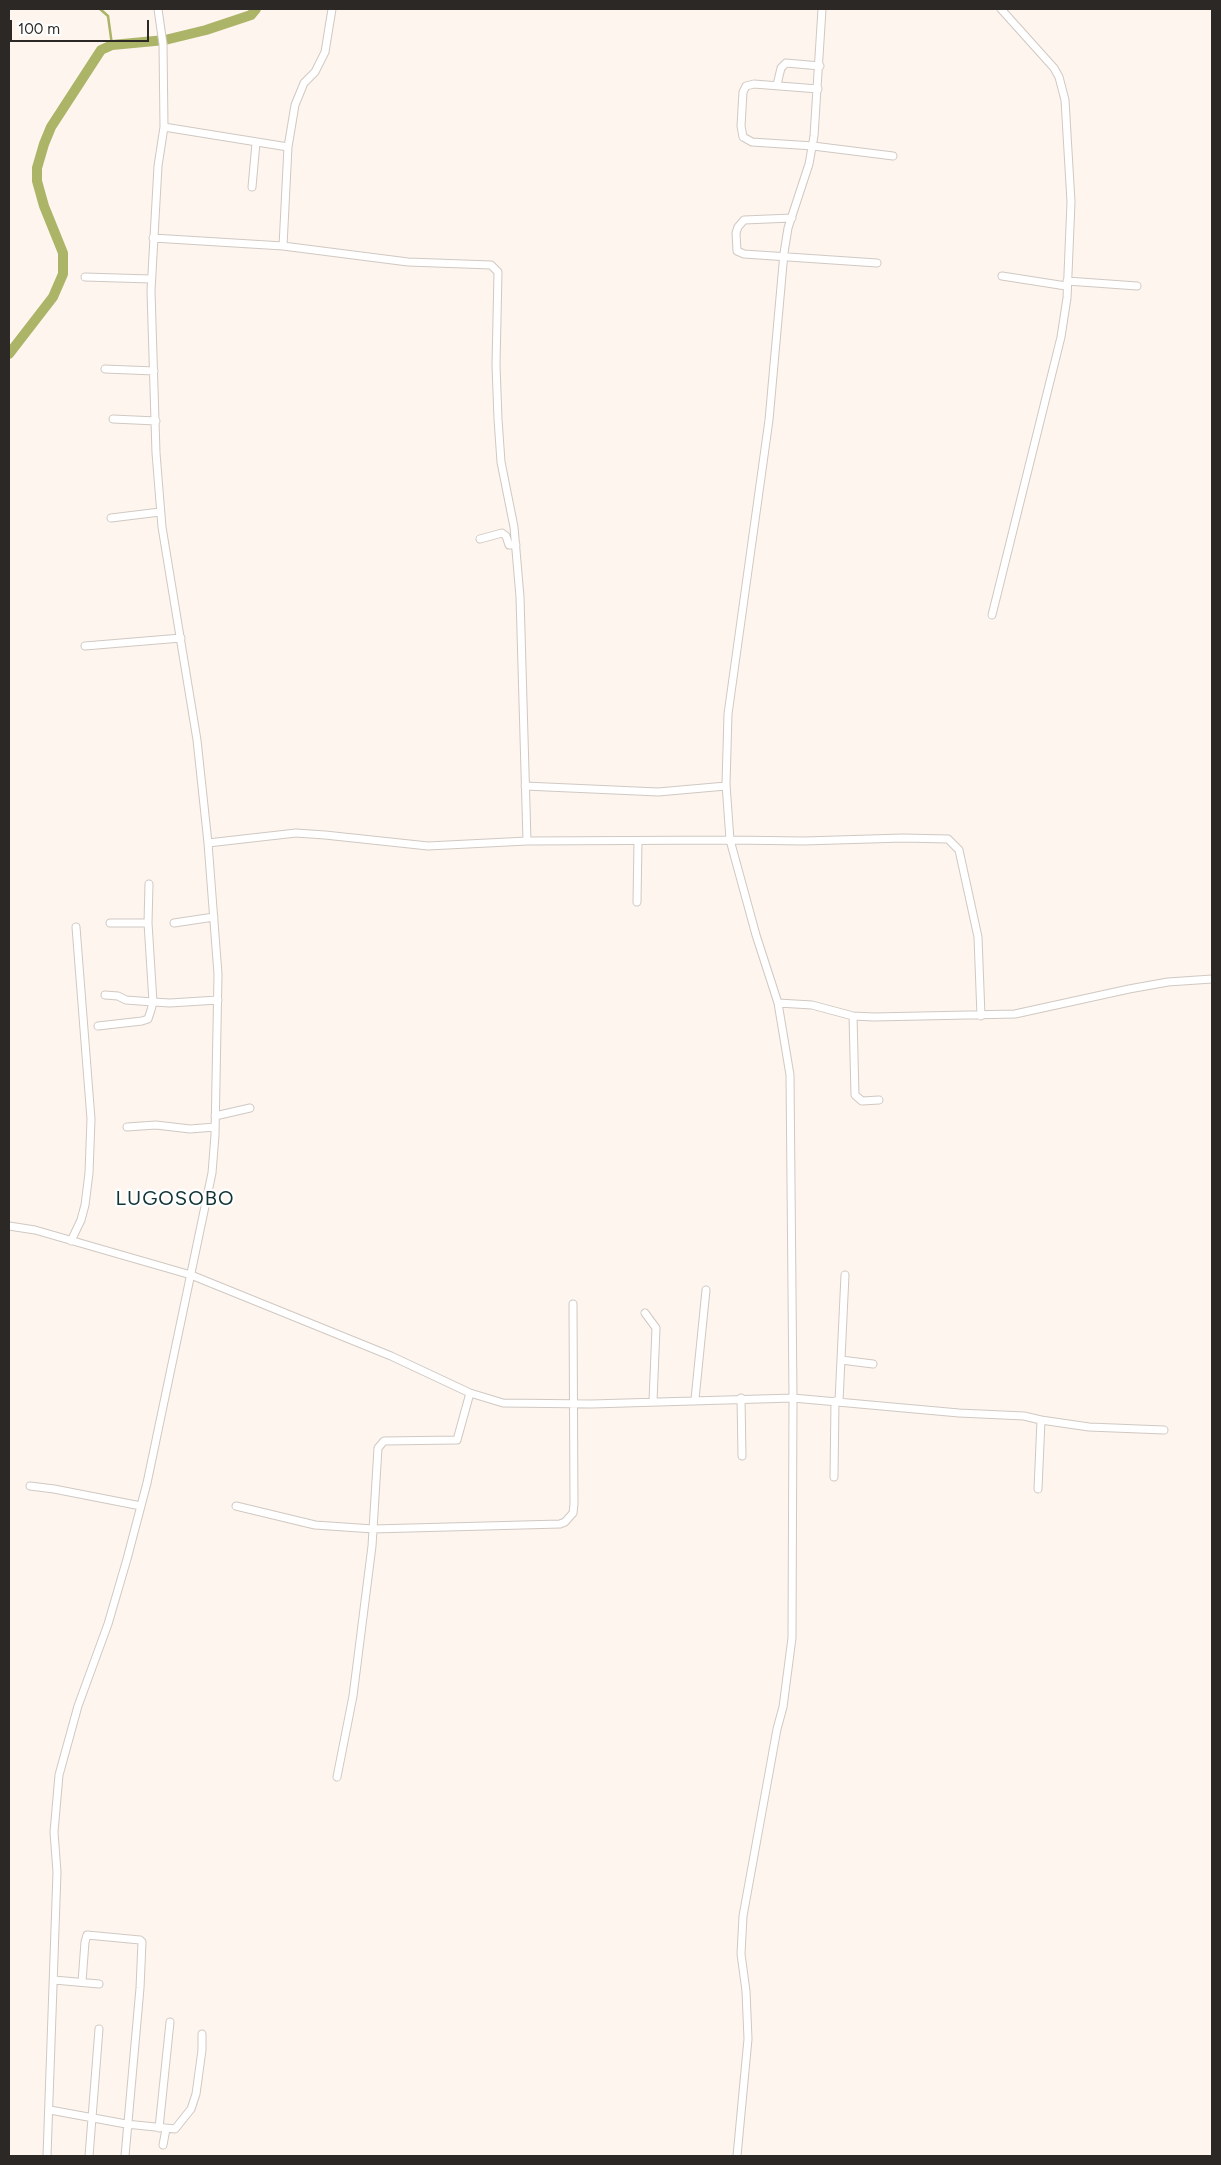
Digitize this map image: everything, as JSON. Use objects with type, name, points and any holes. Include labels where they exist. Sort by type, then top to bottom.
[{"type":"street","points":[[47,2156],[57,1872],[54,1832],[60,1775],[78,1706],[108,1624],[141,1506],[192,1276],[212,1173],[215,1127],[218,1000],[208,842],[198,740],[160,512],[151,280],[158,166],[164,127],[164,44],[158,9]]},
{"type":"street","points":[[284,246],[288,148],[299,94],[304,83],[315,72],[325,52],[332,9]]},
{"type":"street","points":[[737,2156],[748,2039],[746,1992],[741,1954],[743,1916],[777,1728],[783,1707],[792,1638],[793,1398],[790,1075],[778,1003],[756,935],[730,840],[726,786],[728,714],[747,591],[769,420],[783,257],[813,146],[820,66],[822,9]]},
{"type":"street","points":[[992,615],[1061,337],[1067,298],[1071,202],[1063,86],[1054,68],[1001,9]]},
{"type":"street","points":[[777,85],[781,68],[786,63],[820,66]]},
{"type":"street","points":[[818,88],[750,84],[744,88],[741,126],[743,137],[752,142],[813,146],[893,156]]},
{"type":"street","points":[[164,127],[288,148]]},
{"type":"street","points":[[252,187],[256,143]]},
{"type":"street","points":[[792,218],[744,220],[736,233],[736,248],[740,254],[878,263]]},
{"type":"street","points":[[153,238],[284,246],[408,262],[491,265],[494,267],[499,276],[496,365],[502,462],[516,545],[520,597],[527,841]]},
{"type":"street","points":[[1002,276],[1067,284],[1137,286]]},
{"type":"street","points":[[85,277],[151,280]]},
{"type":"street","points":[[105,370],[154,372]]},
{"type":"street","points":[[113,419],[156,421]]},
{"type":"street","points":[[111,518],[160,512]]},
{"type":"street","points":[[480,540],[502,533],[506,536],[509,545],[516,545]]},
{"type":"street","points":[[85,646],[181,638]]},
{"type":"street","points":[[525,786],[658,792],[726,786]]},
{"type":"street","points":[[208,842],[296,833],[325,834],[428,846],[527,841],[948,839],[959,850],[978,937],[981,1016]]},
{"type":"street","points":[[637,902],[638,841]]},
{"type":"street","points":[[98,1026],[146,1020],[150,1016],[153,1002],[148,923],[149,884]]},
{"type":"street","points":[[174,923],[214,917]]},
{"type":"street","points":[[110,923],[148,923]]},
{"type":"street","points":[[71,1241],[81,1220],[85,1205],[89,1173],[91,1119],[76,927]]},
{"type":"street","points":[[778,1003],[812,1005],[853,1016],[981,1016],[1015,1014],[1168,982],[1212,979]]},
{"type":"street","points":[[105,995],[118,996],[126,1000],[170,1003],[218,1000]]},
{"type":"street","points":[[853,1016],[854,1090],[858,1099],[862,1102],[879,1100]]},
{"type":"street","points":[[215,1116],[250,1108]]},
{"type":"street","points":[[127,1127],[156,1125],[190,1129],[215,1127]]},
{"type":"street","points":[[9,1226],[35,1230],[192,1276],[391,1356],[470,1393],[503,1403],[574,1404],[793,1398],[958,1413],[1024,1416],[1089,1426],[1164,1430]]},
{"type":"street","points":[[834,1477],[837,1401],[842,1360],[845,1274]]},
{"type":"street","points":[[694,1400],[706,1290]]},
{"type":"street","points":[[236,1506],[315,1525],[373,1529],[560,1524],[565,1522],[573,1513],[574,1504],[573,1304]]},
{"type":"street","points":[[645,1313],[656,1328],[653,1401]]},
{"type":"street","points":[[842,1360],[873,1364]]},
{"type":"street","points":[[337,1777],[353,1696],[373,1529],[378,1448],[384,1441],[457,1440],[470,1393]]},
{"type":"street","points":[[741,1398],[742,1456]]},
{"type":"street","points":[[1038,1489],[1041,1420]]},
{"type":"street","points":[[30,1486],[141,1506]]},
{"type":"street","points":[[82,1982],[85,1942],[88,1935],[140,1940],[142,1942],[140,1988],[126,2124],[125,2156]]},
{"type":"street","points":[[54,1980],[99,1984]]},
{"type":"street","points":[[162,2145],[170,2022]]},
{"type":"street","points":[[89,2156],[99,2029]]},
{"type":"street","points":[[50,2110],[91,2116],[126,2124],[175,2129],[191,2109],[196,2094],[202,2050],[202,2034]]},
{"type":"waterway","points":[[100,9],[108,16],[112,45]]},
{"type":"waterway","points":[[9,354],[53,297],[63,274],[63,253],[44,206],[37,181],[37,168],[51,127],[101,50],[112,45],[165,40],[206,30],[251,15],[256,9]]},
{"type":"district","name":"LUGOSOBO","points":[[175,1199]]}]
